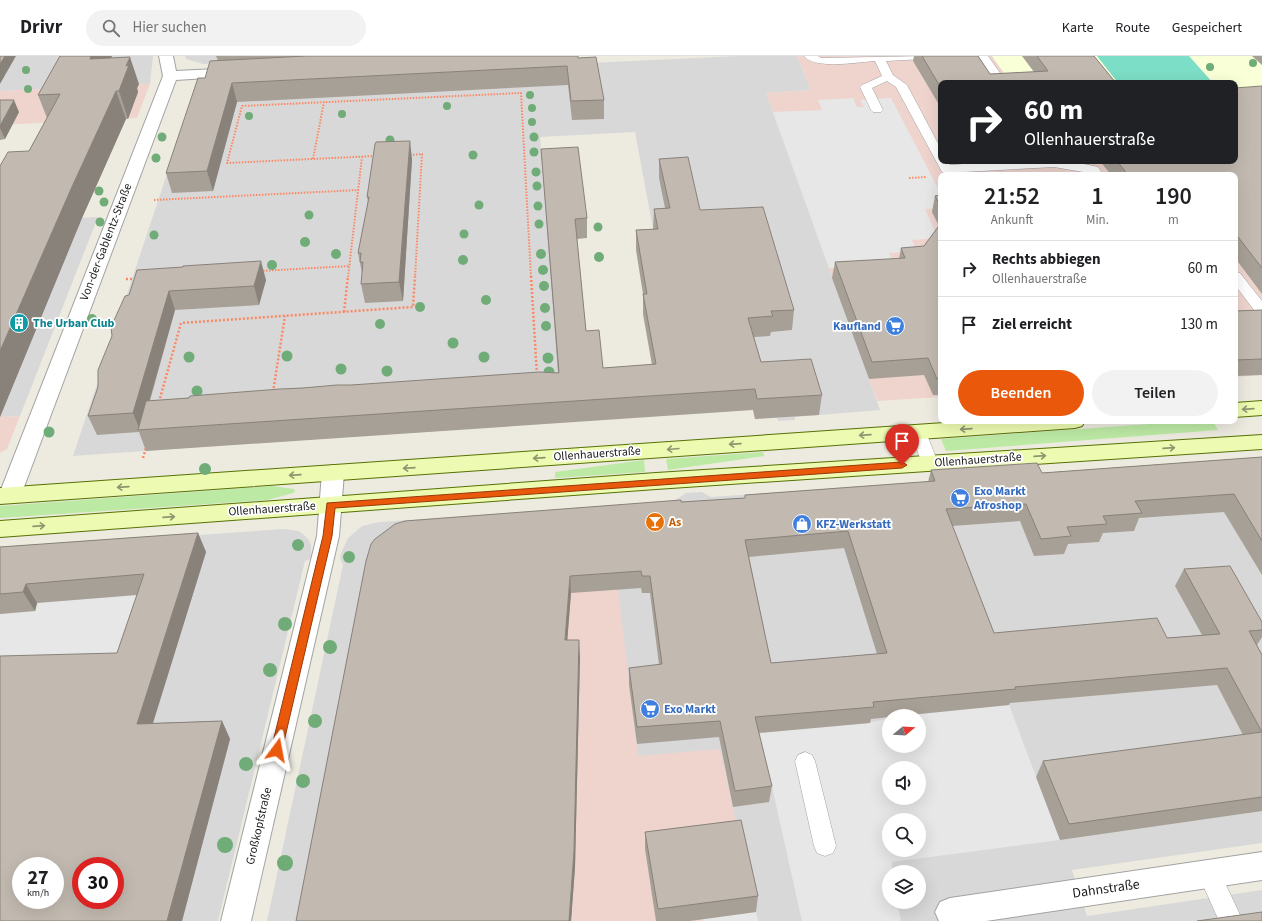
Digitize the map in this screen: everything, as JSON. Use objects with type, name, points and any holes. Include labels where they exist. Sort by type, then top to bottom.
[{"type":"main road","points":[[1238,410],[1262,408]]},
{"type":"main road","name":"Ollenhauerstraße","points":[[5,495],[1032,424]]},
{"type":"main road","name":"Ollenhauerstraße","points":[[0,529],[656,481],[1262,442]]},
{"type":"street","points":[[166,56],[170,76],[253,71]]},
{"type":"street","name":"Von-der-Gablentz-Straße","points":[[5,495],[170,76]]},
{"type":"street","name":"Großkopfstraße","points":[[236,921],[328,536],[334,473]]},
{"type":"street","name":"Dahnstraße","points":[[950,912],[1262,866]]},
{"type":"lane","points":[[809,56],[819,61],[924,56]]},
{"type":"lane","points":[[983,56],[999,80]]},
{"type":"lane","points":[[879,58],[888,77],[901,85],[938,155]]},
{"type":"lane","points":[[877,110],[866,87],[888,77]]},
{"type":"lane","points":[[943,164],[946,169],[1022,164]]},
{"type":"lane","points":[[1063,164],[1094,170],[1095,172]]},
{"type":"lane","points":[[1238,280],[1262,311]]},
{"type":"lane","points":[[918,432],[930,463]]},
{"type":"lane","points":[[805,761],[825,846]]},
{"type":"lane","points":[[1209,874],[1231,921]]},
{"type":"path","points":[[377,156],[227,163],[242,106],[521,93],[537,378]]},
{"type":"path","points":[[313,159],[324,102]]},
{"type":"path","points":[[159,403],[181,323],[413,307],[422,154],[407,155]]},
{"type":"path","points":[[344,312],[362,157]]},
{"type":"path","points":[[154,200],[359,190]]},
{"type":"path","points":[[254,272],[350,266]]},
{"type":"path","points":[[126,280],[142,278]]},
{"type":"path","points":[[272,396],[285,316]]},
{"type":"path","points":[[143,458],[147,445]]},
{"type":"shaded area","points":[[16,56],[153,56],[150,84],[0,91],[0,84]]},
{"type":"shaded area","points":[[185,56],[388,56],[203,64],[186,59]]},
{"type":"shaded area","points":[[738,56],[797,56],[811,90],[766,93],[880,410],[795,417],[795,420],[778,421],[777,418],[755,419],[753,410],[653,229],[635,132],[540,137],[563,422],[73,456],[198,81]]},
{"type":"shaded area","points":[[797,56],[992,56],[1009,80],[938,80],[938,164],[1235,164],[1235,172],[938,172],[938,397],[877,401],[766,93],[811,90]]},
{"type":"shaded area","points":[[992,56],[1262,56],[1262,101],[1238,103],[1238,80],[1009,80]]},
{"type":"shaded area","points":[[150,84],[137,118],[0,125],[0,91]]},
{"type":"shaded area","points":[[853,98],[857,107],[864,107],[860,100],[891,98],[938,188],[938,208],[925,209],[938,238],[912,240],[916,251],[889,253],[898,273],[849,267],[829,268],[773,112],[822,110],[818,100]]},
{"type":"shaded area","name":"The Urban Club","points":[[98,217],[20,416],[0,417],[0,221]]},
{"type":"shaded area","points":[[1238,262],[1262,294],[1262,375],[1238,377]]},
{"type":"shaded area","points":[[20,416],[7,449],[0,453],[0,417]]},
{"type":"shaded area","points":[[1262,457],[1262,843],[1072,870],[1087,916],[1262,890],[1262,921],[267,921],[343,565],[340,558],[341,553],[348,538],[362,526],[379,522],[674,501],[686,493],[702,492],[711,497]]},
{"type":"shaded area","points":[[284,529],[298,531],[303,534],[309,540],[311,546],[311,556],[310,559],[305,561],[218,921],[0,921],[0,549]]},
{"type":"shaded area","points":[[374,557],[617,582],[638,756],[720,749],[756,912],[703,919],[703,921],[306,921]]},
{"type":"shaded area","points":[[50,563],[153,593],[127,672],[0,693],[0,614],[35,611]]},
{"type":"shaded area","points":[[1009,705],[1060,840],[892,862],[892,865],[882,865],[882,909],[898,909],[901,921],[802,921],[760,733],[869,723],[882,720],[882,753],[926,753],[926,713]]},
{"type":"shaded area","points":[[756,912],[758,921],[703,921],[703,919]]},
{"type":"green space","points":[[1097,56],[1189,56],[1210,80],[1116,80]]},
{"type":"green space","points":[[1150,424],[1215,424],[1218,430],[946,451],[941,439]]},
{"type":"green space","points":[[763,452],[764,456],[668,470],[666,459]]},
{"type":"green space","points":[[644,460],[645,472],[555,478],[555,472]]},
{"type":"green space","points":[[272,486],[294,489],[295,492],[268,500],[0,518],[0,506]]},
{"type":"building","points":[[0,56],[5,56],[0,64]]},
{"type":"building","points":[[60,56],[91,56],[90,59],[130,57],[126,66],[129,65],[119,91],[116,91],[71,189],[0,351],[0,166],[8,152],[29,151],[60,94],[38,95]]},
{"type":"building","points":[[306,56],[596,57],[604,100],[571,101],[567,66],[232,83],[207,171],[166,173],[198,78],[205,78],[210,61]]},
{"type":"building","points":[[922,56],[978,56],[990,74],[1048,71],[1037,56],[1094,56],[1114,80],[938,80],[938,83]]},
{"type":"building","points":[[1262,86],[1262,268],[1238,237],[1238,172],[1126,172],[1119,164],[1238,164],[1238,88]]},
{"type":"building","points":[[0,100],[14,100],[0,126]]},
{"type":"building","points":[[410,141],[399,282],[361,284],[363,262],[360,262],[361,253],[358,253],[369,197],[367,197],[375,144],[376,142]]},
{"type":"building","points":[[578,147],[587,218],[575,219],[586,331],[599,330],[603,368],[656,364],[643,294],[647,294],[636,230],[658,229],[654,209],[670,208],[659,159],[688,157],[700,210],[763,207],[794,310],[771,311],[773,316],[748,318],[761,362],[811,359],[822,395],[757,399],[755,389],[138,430],[146,401],[189,398],[190,396],[337,385],[539,372],[559,373],[541,149]]},
{"type":"building","name":"Kaufland","points":[[938,227],[937,379],[928,358],[872,362],[835,262],[905,258],[901,248],[924,246]]},
{"type":"building","points":[[261,261],[254,286],[169,291],[133,413],[88,416],[98,387],[98,370],[112,336],[111,327],[125,296],[129,295],[137,270]]},
{"type":"building","points":[[1262,310],[1262,359],[1238,360],[1238,311]]},
{"type":"building","points":[[1262,457],[1262,541],[1234,494],[1135,501],[1142,513],[1103,516],[1107,524],[1067,527],[1071,536],[1041,539],[1026,504],[946,509],[994,633],[1157,618],[1167,638],[1220,634],[1184,569],[1230,566],[1262,622],[1262,630],[1249,631],[1262,655],[1262,732],[1227,668],[1015,687],[1016,689],[873,702],[874,707],[755,717],[772,786],[735,791],[720,721],[637,727],[629,668],[662,664],[650,576],[642,576],[641,571],[570,576],[565,640],[579,640],[574,851],[569,921],[296,921],[366,561],[371,544],[375,539],[395,524],[405,521],[681,500],[681,502],[745,498],[745,495],[935,481],[931,470],[1037,463],[1042,473]],"holes":[[[848,531],[887,653],[771,663],[745,540]]]},
{"type":"building","points":[[198,533],[137,724],[222,721],[167,921],[0,921],[0,656],[117,653],[144,574],[26,584],[23,592],[0,594],[0,547]]},
{"type":"building","points":[[1262,732],[1262,797],[1069,824],[1043,761]]},
{"type":"building","points":[[741,820],[758,896],[658,909],[645,832]]},
{"type":"building","points":[[1262,912],[1262,921],[1197,921]]},
{"type":"place","name":"The Urban Club","points":[[19,323]]},
{"type":"place","name":"Kaufland","points":[[895,326]]},
{"type":"place","name":"Exo Markt Afroshop","points":[[960,498]]},
{"type":"place","name":"As","points":[[655,522]]},
{"type":"place","name":"KFZ-Werkstatt","points":[[802,524]]},
{"type":"place","name":"Exo Markt","points":[[650,709]]},
{"type":"route","points":[[277,750],[328,536],[331,505],[656,481],[902,465]]}]
